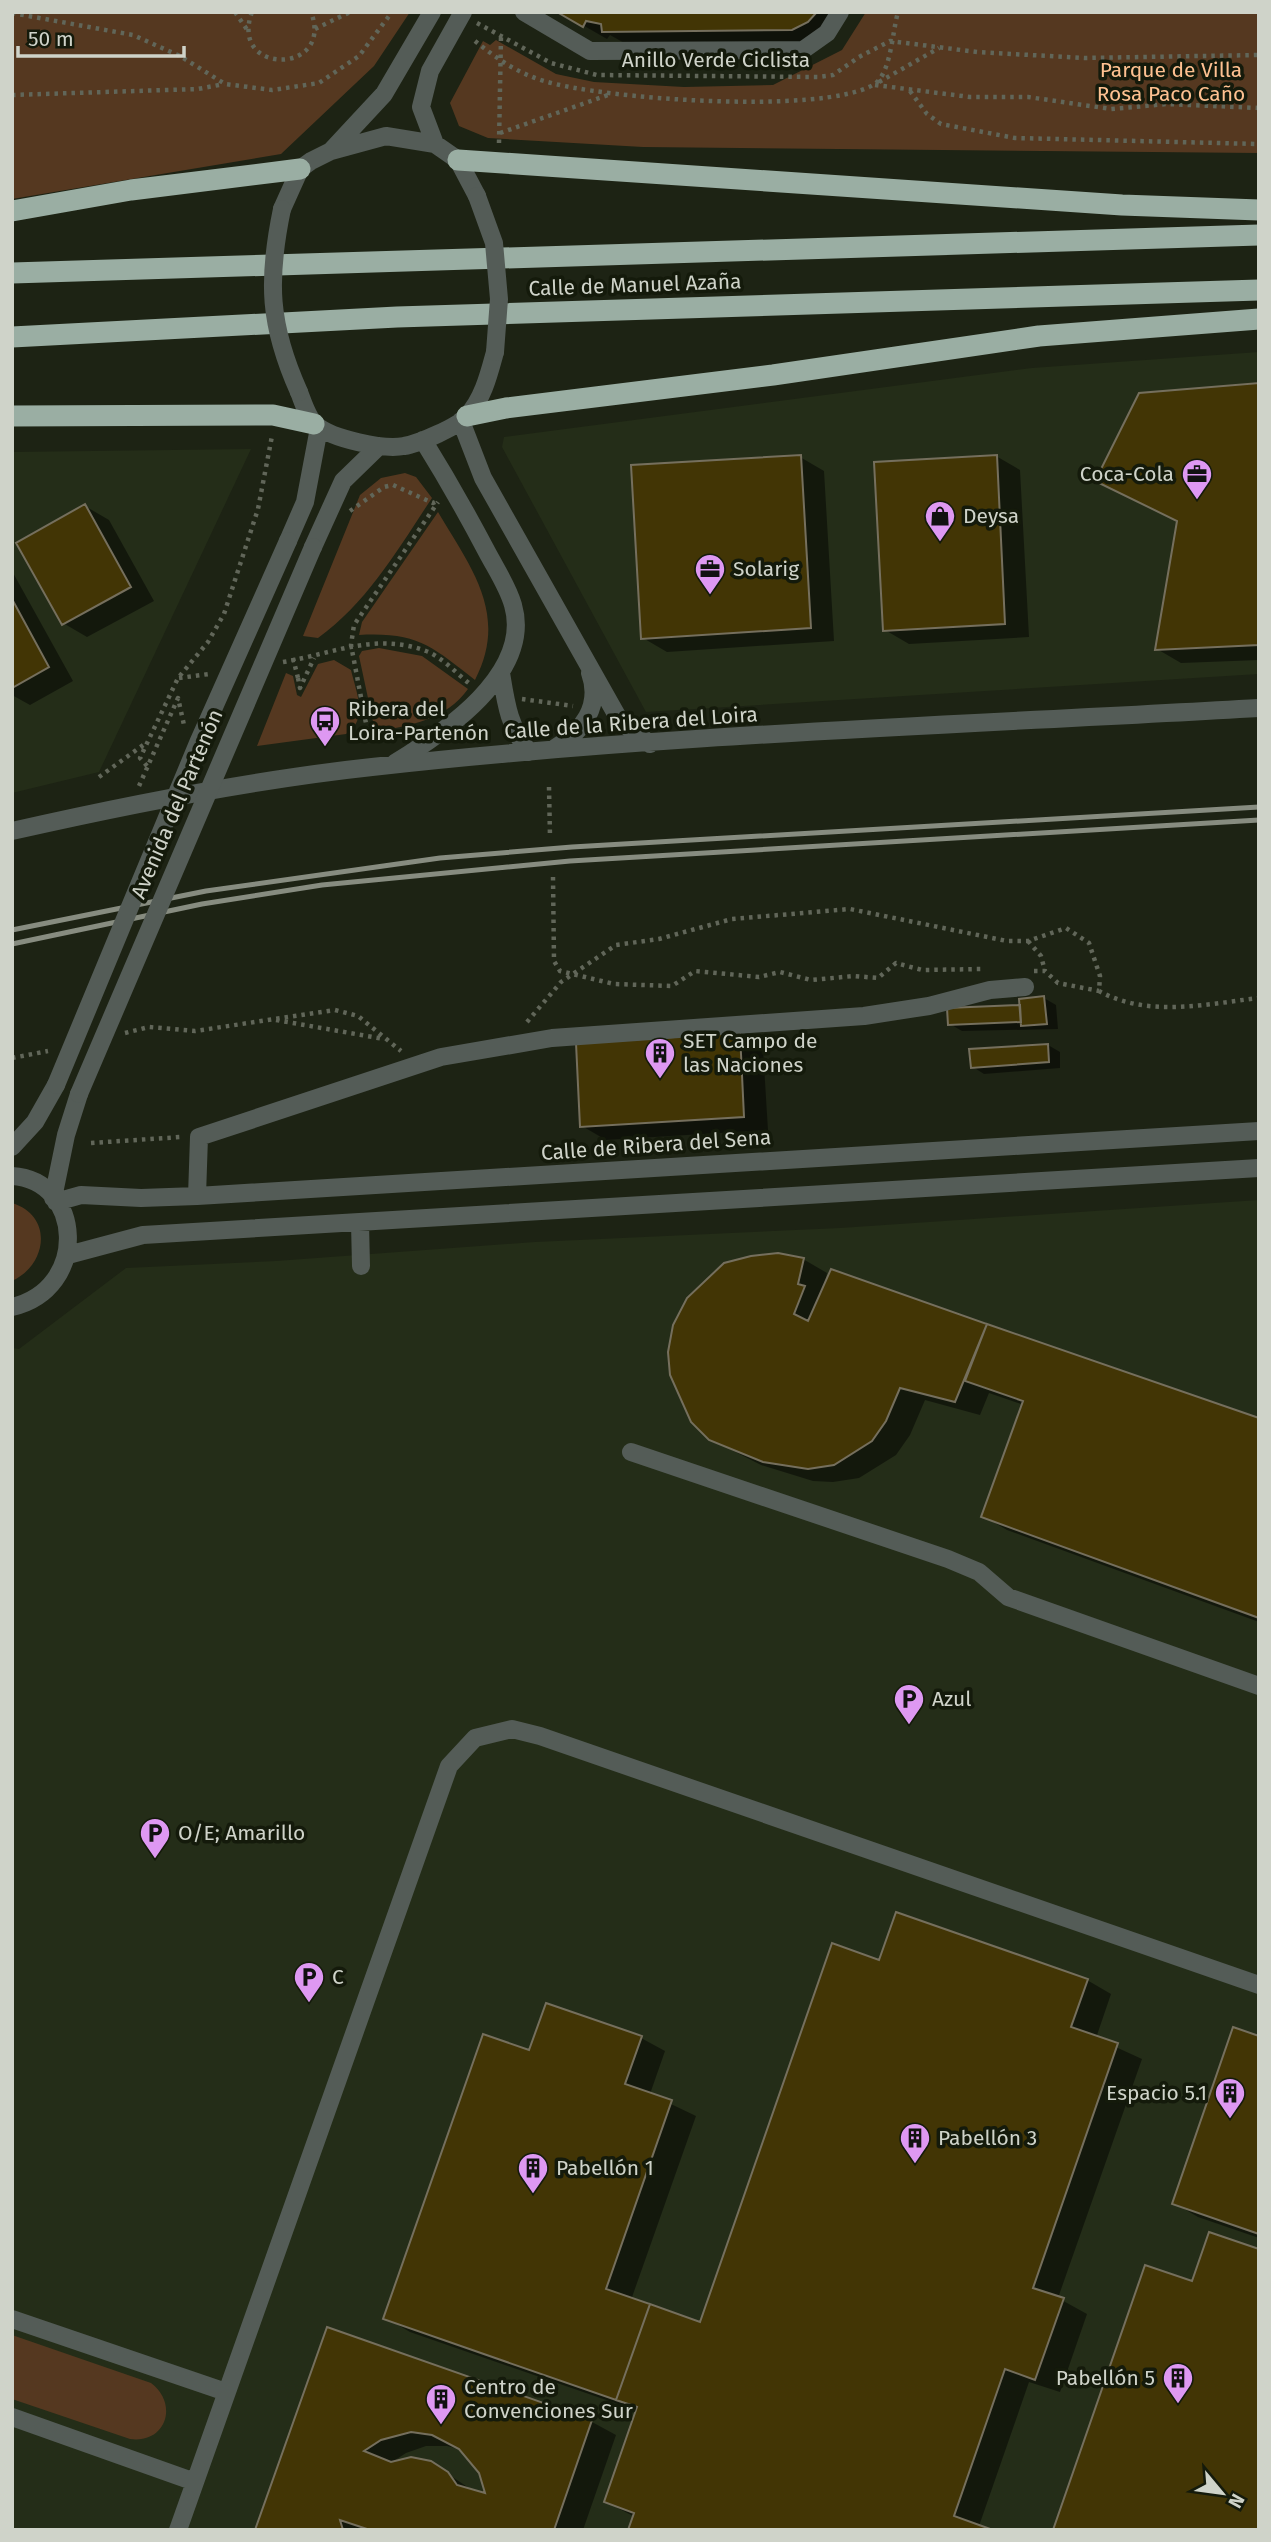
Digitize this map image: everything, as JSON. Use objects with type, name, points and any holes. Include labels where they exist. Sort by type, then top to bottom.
[{"type":"highway","points":[[458,160],[1122,205],[1259,210]]},
{"type":"highway","points":[[12,211],[131,190],[300,169]]},
{"type":"highway","name":"Calle de Manuel Azaña","points":[[12,273],[1259,235]]},
{"type":"highway","name":"Calle de Manuel Azaña","points":[[12,337],[397,317],[1259,290]]},
{"type":"highway","points":[[464,419],[506,408],[773,375],[1039,336],[1259,319]]},
{"type":"highway","points":[[12,416],[273,415],[316,426]]},
{"type":"street","points":[[331,151],[384,94],[432,12]]},
{"type":"street","points":[[524,12],[590,51],[803,50],[827,33],[841,12]]},
{"type":"street","points":[[435,144],[421,107],[430,71],[467,16]]},
{"type":"street","points":[[386,136],[435,144],[458,160],[477,196],[494,243],[499,299],[495,352],[485,388],[464,419],[423,440],[404,446],[379,446],[348,439],[316,426],[281,352],[273,300],[273,254],[282,209],[300,169],[331,151],[386,136]]},
{"type":"street","points":[[464,419],[482,478],[620,721],[650,744]]},
{"type":"street","name":"Avenida del Partenón","points":[[12,1147],[35,1122],[56,1085],[198,743],[305,502],[316,426]]},
{"type":"street","points":[[393,765],[444,733],[474,706],[501,673],[512,645],[514,607],[456,493],[423,440]]},
{"type":"street","name":"Avenida del Partenón","points":[[55,1200],[65,1135],[79,1094],[313,547],[343,481],[379,446]]},
{"type":"street","points":[[549,751],[574,737],[586,721],[592,704],[593,681],[585,659]]},
{"type":"street","points":[[501,673],[508,718],[515,734],[529,752]]},
{"type":"street","name":"Calle de la Ribera del Loira","points":[[12,831],[132,804],[393,765],[650,744],[1259,708]]},
{"type":"street","points":[[197,1196],[200,1137],[424,1063],[552,1038],[864,1016],[929,1006],[1025,979]]},
{"type":"street","name":"Calle de Ribera del Sena","points":[[55,1200],[81,1195],[141,1198],[197,1196],[1259,1131]]},
{"type":"street","points":[[68,1255],[143,1235],[1259,1168]]},
{"type":"street","points":[[12,1177],[37,1184],[55,1200],[68,1227],[68,1255],[60,1275],[46,1292],[28,1304],[12,1307]]},
{"type":"street","points":[[360,1223],[361,1266]]},
{"type":"street","points":[[631,1452],[948,1559],[979,1572],[1009,1597],[1259,1686]]},
{"type":"street","points":[[178,2530],[449,1766],[475,1738],[512,1729],[540,1736],[1259,1985]]},
{"type":"street","points":[[12,2319],[226,2392]]},
{"type":"street","points":[[12,2417],[195,2482]]},
{"type":"path","points":[[235,12],[257,51],[277,61],[288,61],[307,50],[315,29],[311,12]]},
{"type":"path","points":[[248,31],[252,12]]},
{"type":"path","points":[[315,29],[350,12]]},
{"type":"path","points":[[12,95],[198,89],[225,84],[272,90],[319,83],[359,56],[392,12]]},
{"type":"path","points":[[874,85],[887,71],[890,41],[898,12]]},
{"type":"path","points":[[12,13],[133,35],[180,56],[225,84]]},
{"type":"path","name":"Anillo Verde Ciclista","points":[[467,16],[551,63],[597,75],[818,77],[833,75],[890,41]]},
{"type":"path","points":[[499,143],[501,36]]},
{"type":"path","points":[[475,41],[501,62],[541,80],[610,94],[719,100],[838,97],[874,85],[939,48]]},
{"type":"path","points":[[890,41],[939,48],[1084,58],[1259,55]]},
{"type":"path","points":[[874,85],[970,97],[1028,97],[1111,109],[1167,104],[1259,108]]},
{"type":"path","points":[[910,91],[927,114],[942,124],[1014,138],[1259,144]]},
{"type":"path","points":[[500,133],[610,94]]},
{"type":"path","points":[[184,726],[177,698],[147,766],[140,758],[178,678],[208,642],[224,614],[258,509],[272,435]]},
{"type":"path","points":[[346,513],[384,487],[393,485],[433,503],[438,501],[354,625],[351,645],[369,739]]},
{"type":"path","points":[[351,645],[392,644],[428,652],[476,688]]},
{"type":"path","points":[[293,658],[300,688],[314,657]]},
{"type":"path","points":[[515,698],[584,707]]},
{"type":"path","points":[[99,777],[146,742]]},
{"type":"path","points":[[549,788],[550,836]]},
{"type":"path","points":[[553,877],[554,961],[560,971],[614,984],[672,986],[695,971],[759,977],[780,972],[811,980],[854,976],[878,978],[896,963],[922,970],[973,971],[989,968]]},
{"type":"path","points":[[514,1046],[533,1013],[571,974],[616,945],[659,939],[732,919],[850,909],[1007,941],[1028,941],[1066,928],[1089,943],[1100,976],[1099,991]]},
{"type":"path","points":[[1028,941],[1041,956],[1045,971],[1058,983],[1099,991],[1116,1001],[1169,1008],[1259,998]]},
{"type":"path","points":[[1025,979],[1045,971]]},
{"type":"path","points":[[122,1033],[149,1027],[195,1031],[335,1010],[358,1016],[396,1049],[424,1063]]},
{"type":"path","points":[[269,1020],[385,1039]]},
{"type":"path","points":[[12,1058],[55,1050]]},
{"type":"path","points":[[91,1143],[200,1137]]},
{"type":"shaded area","points":[[1259,352],[1259,674],[646,712],[502,447],[504,437],[1032,368]]},
{"type":"shaded area","points":[[251,449],[99,772],[12,793],[12,452]]},
{"type":"shaded area","points":[[1259,1200],[1259,2530],[12,2530],[12,1348],[19,1349],[126,1268],[276,1261],[535,1242],[840,1228]]},
{"type":"green space","points":[[12,12],[410,12],[374,66],[281,154],[12,199]]},
{"type":"green space","name":"Parque de Villa Rosa Paco Caño","points":[[866,12],[1259,12],[1259,153],[643,147],[488,138],[459,126],[450,103],[483,41],[490,45],[496,40],[556,74],[594,82],[684,87],[773,85],[842,50]]},
{"type":"green space","points":[[405,473],[416,477],[432,498],[381,574],[352,608],[318,638],[303,636],[360,495],[381,478]]},
{"type":"green space","points":[[438,512],[473,572],[487,613],[485,656],[475,680],[447,658],[423,644],[396,636],[359,635],[362,622]]},
{"type":"green space","points":[[379,648],[422,656],[468,689],[449,708],[426,720],[375,731],[359,656],[362,651]]},
{"type":"green space","points":[[334,660],[351,670],[359,705],[357,721],[353,728],[346,734],[257,746],[286,673],[293,676],[297,695],[301,697],[318,664]]},
{"type":"green space","points":[[12,1203],[35,1218],[41,1241],[33,1264],[24,1274],[12,1281]]},
{"type":"green space","points":[[12,2335],[151,2383],[165,2401],[165,2421],[152,2435],[142,2439],[130,2439],[12,2399]]},
{"type":"building","points":[[557,12],[817,12],[808,22],[792,30],[602,32],[601,24],[586,21],[583,27]]},
{"type":"building","name":"Coca-Cola","points":[[1259,383],[1259,645],[1155,650],[1177,521],[1095,481],[1139,393]]},
{"type":"building","points":[[801,455],[811,628],[641,639],[631,465]]},
{"type":"building","name":"Deysa","points":[[997,455],[1005,624],[883,631],[874,462]]},
{"type":"building","points":[[85,504],[131,587],[62,625],[16,543]]},
{"type":"building","points":[[12,599],[49,667],[12,688]]},
{"type":"building","points":[[1044,996],[1047,1024],[1021,1026],[1019,999]]},
{"type":"building","points":[[1020,1005],[1021,1022],[948,1025],[947,1008]]},
{"type":"building","name":"SET Campo de las Naciones","points":[[740,1033],[744,1117],[580,1127],[576,1043]]},
{"type":"building","points":[[1048,1044],[1049,1062],[971,1068],[969,1049]]},
{"type":"building","points":[[778,1253],[804,1258],[798,1284],[805,1286],[794,1314],[808,1321],[831,1269],[987,1324],[955,1402],[900,1388],[886,1421],[872,1441],[834,1465],[808,1469],[763,1462],[709,1440],[691,1422],[670,1375],[668,1352],[673,1325],[687,1298],[724,1263]]},
{"type":"building","points":[[987,1324],[1259,1418],[1259,1618],[981,1517],[1023,1401],[965,1381]]},
{"type":"building","name":"Pabellón 3","points":[[896,1912],[1088,1979],[1071,2027],[1118,2043],[1033,2288],[1064,2298],[1035,2380],[1005,2369],[954,2516],[993,2530],[628,2530],[634,2513],[604,2502],[637,2407],[616,2400],[650,2304],[700,2322],[832,1943],[879,1960]]},
{"type":"building","name":"Pabellón 1","points":[[546,2003],[642,2036],[625,2084],[672,2100],[606,2289],[650,2304],[616,2400],[383,2319],[483,2034],[529,2050]]},
{"type":"building","name":"Espacio 5.1","points":[[1233,2027],[1259,2036],[1259,2234],[1172,2204]]},
{"type":"building","name":"Pabellón 5","points":[[1209,2232],[1259,2249],[1259,2530],[1053,2530],[1145,2265],[1192,2281]]},
{"type":"building","name":"Centro de Convenciones Sur","points":[[327,2327],[592,2420],[554,2530],[370,2530],[340,2520],[343,2530],[255,2530]],"holes":[[[411,2432],[432,2435],[459,2449],[479,2473],[485,2493],[457,2485],[448,2472],[431,2461],[411,2457],[391,2462],[364,2451],[381,2440]]]},
{"type":"railway","points":[[12,930],[206,891],[440,858],[572,847],[1259,807]]},
{"type":"railway","points":[[12,944],[202,904],[322,885],[570,861],[1259,820]]},
{"type":"place","name":"Coca-Cola","points":[[1197,501]]},
{"type":"place","name":"Deysa","points":[[940,543]]},
{"type":"place","name":"Solarig","points":[[710,596]]},
{"type":"place","name":"Ribera del Loira-Partenón","points":[[325,748]]},
{"type":"place","name":"SET Campo de las Naciones","points":[[660,1080]]},
{"type":"place","name":"Azul","points":[[909,1726]]},
{"type":"place","name":"O/E; Amarillo","points":[[155,1860]]},
{"type":"place","name":"C","points":[[309,2004]]},
{"type":"place","name":"Espacio 5.1","points":[[1230,2120]]},
{"type":"place","name":"Pabellón 3","points":[[915,2165]]},
{"type":"place","name":"Pabellón 1","points":[[533,2195]]},
{"type":"place","name":"Pabellón 5","points":[[1178,2405]]},
{"type":"place","name":"Centro de Convenciones Sur","points":[[441,2426]]}]
